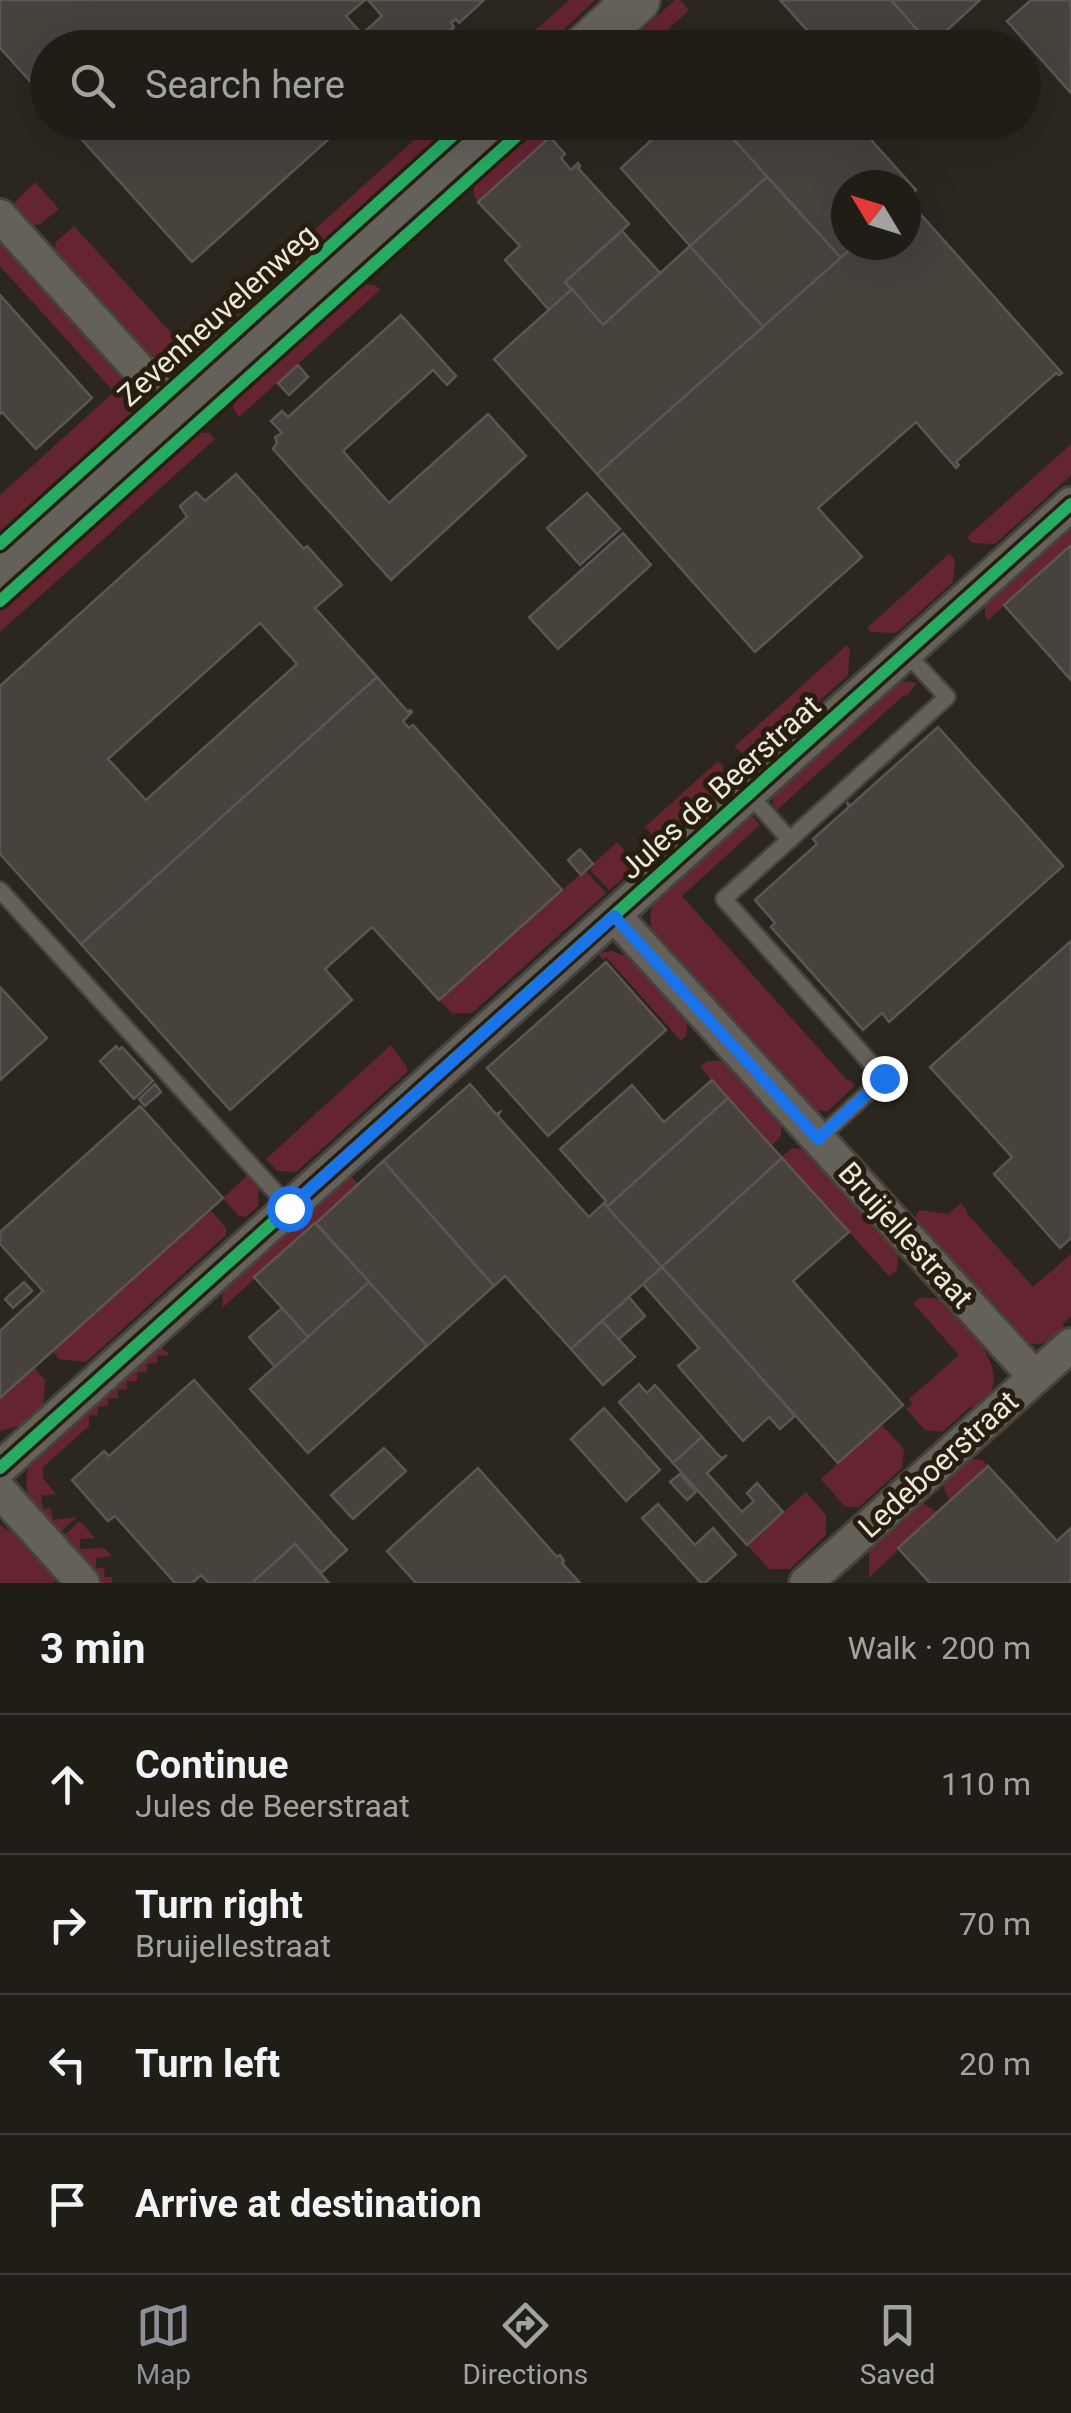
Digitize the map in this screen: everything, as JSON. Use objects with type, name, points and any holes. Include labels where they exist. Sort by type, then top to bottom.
[{"type":"street","points":[[604,30],[637,0]]},
{"type":"street","name":"Zevenheuvelenweg","points":[[0,578],[483,140]]},
{"type":"street","points":[[0,216],[180,416]]},
{"type":"street","name":"Jules de Beerstraat","points":[[0,1468],[1071,504]]},
{"type":"street","name":"Bruijellestraat","points":[[614,916],[1035,1377]]},
{"type":"street","name":"Ledeboerstraat","points":[[806,1583],[1071,1345]]},
{"type":"street","points":[[0,1491],[84,1583]]},
{"type":"lane","points":[[818,1139],[884,1078],[724,899],[947,697],[906,653]]},
{"type":"lane","points":[[749,794],[790,840]]},
{"type":"lane","points":[[0,890],[289,1208]]},
{"type":"shaded area","points":[[569,0],[595,0],[563,30],[536,30]]},
{"type":"shaded area","points":[[675,0],[689,10],[667,30],[642,30]]},
{"type":"shaded area","points":[[414,140],[443,140],[180,376],[159,371],[54,257],[56,242],[74,226],[184,347]]},
{"type":"shaded area","points":[[520,140],[547,140],[478,202],[474,181]]},
{"type":"shaded area","points":[[35,182],[59,209],[39,225],[25,225],[16,215],[15,202]]},
{"type":"shaded area","points":[[0,243],[131,389],[139,409],[136,417],[0,538],[0,495],[114,392],[0,266]]},
{"type":"shaded area","points":[[359,284],[375,285],[380,290],[239,417],[233,408],[235,396]]},
{"type":"shaded area","points":[[194,432],[209,433],[215,439],[0,632],[0,607]]},
{"type":"shaded area","points":[[1071,444],[1071,475],[995,544],[972,543],[967,537]]},
{"type":"shaded area","points":[[1071,522],[1071,545],[988,620],[985,600]]},
{"type":"shaded area","points":[[949,554],[955,560],[953,582],[896,633],[870,632],[867,628]]},
{"type":"shaded area","points":[[847,645],[848,675],[754,760],[734,747]]},
{"type":"shaded area","points":[[895,680],[917,683],[777,810],[772,790]]},
{"type":"shaded area","points":[[718,761],[723,766],[724,787],[664,842],[658,841],[645,827]]},
{"type":"shaded area","points":[[748,812],[760,825],[682,896],[855,1086],[828,1111],[808,1110],[655,938],[652,929],[654,901]]},
{"type":"shaded area","points":[[617,842],[635,868],[609,890],[590,870]]},
{"type":"shaded area","points":[[585,870],[606,893],[472,1013],[452,1013],[439,1000]]},
{"type":"shaded area","points":[[612,951],[633,959],[688,1019],[686,1036],[681,1041],[609,960],[603,960],[597,953]]},
{"type":"shaded area","points":[[391,1045],[407,1072],[296,1172],[277,1171],[266,1159]]},
{"type":"shaded area","points":[[707,1061],[725,1061],[781,1124],[781,1136],[771,1146],[700,1067]]},
{"type":"shaded area","points":[[792,1148],[804,1149],[898,1253],[897,1270],[889,1276],[781,1157]]},
{"type":"shaded area","points":[[349,1174],[359,1185],[222,1308],[223,1285]]},
{"type":"shaded area","points":[[248,1175],[259,1187],[258,1206],[246,1217],[239,1216],[223,1198]]},
{"type":"shaded area","points":[[961,1203],[1033,1287],[1071,1254],[1071,1316],[1062,1325],[1067,1331],[1045,1342],[1021,1342],[919,1233],[915,1218],[919,1210],[948,1214]]},
{"type":"shaded area","points":[[210,1209],[226,1228],[226,1235],[86,1362],[59,1359],[52,1351]]},
{"type":"shaded area","points":[[921,1297],[940,1299],[979,1342],[992,1367],[994,1380],[985,1403],[977,1412],[971,1406],[942,1432],[925,1430],[906,1409],[912,1404],[909,1399],[959,1355],[913,1303]]},
{"type":"shaded area","points":[[157,1344],[169,1354],[167,1357],[157,1356],[157,1363],[147,1364],[147,1372],[137,1373],[137,1381],[127,1381],[127,1389],[118,1390],[118,1398],[108,1399],[108,1406],[98,1407],[98,1415],[89,1416],[89,1426],[43,1467],[43,1478],[56,1494],[41,1496],[43,1509],[51,1508],[53,1520],[77,1517],[58,1534],[31,1501],[26,1482],[32,1459]]},
{"type":"shaded area","points":[[34,1367],[45,1380],[43,1411],[29,1423],[0,1431],[0,1398]]},
{"type":"shaded area","points":[[881,1424],[904,1449],[902,1468],[858,1508],[844,1506],[821,1479]]},
{"type":"shaded area","points":[[966,1459],[982,1460],[988,1466],[950,1501],[941,1481]]},
{"type":"shaded area","points":[[806,1492],[826,1515],[826,1535],[790,1569],[769,1569],[747,1545]]},
{"type":"shaded area","points":[[920,1501],[937,1512],[869,1578],[869,1547]]},
{"type":"shaded area","points":[[80,1521],[95,1538],[80,1539],[80,1549],[104,1548],[112,1556],[96,1558],[96,1568],[104,1568],[105,1577],[112,1577],[112,1583],[102,1583],[61,1538]]},
{"type":"shaded area","points":[[0,1525],[27,1542],[57,1576],[54,1583],[0,1583]]},
{"type":"building","points":[[0,0],[365,0],[346,16],[358,30],[30,30],[30,81],[0,48]]},
{"type":"building","points":[[368,0],[484,0],[459,23],[456,19],[451,23],[454,27],[366,30],[382,16]]},
{"type":"building","points":[[780,0],[891,0],[918,30],[807,30]]},
{"type":"building","points":[[891,0],[980,0],[947,30],[918,30]]},
{"type":"building","points":[[1031,0],[1071,0],[1071,93],[1041,59],[1041,30],[1015,30],[1007,21]]},
{"type":"building","points":[[82,140],[328,140],[192,262]]},
{"type":"building","points":[[547,140],[553,140],[565,154],[561,158],[571,170],[578,163],[578,168],[629,224],[565,282],[572,289],[549,310],[505,260],[520,246],[478,202]]},
{"type":"building","points":[[651,140],[734,140],[767,177],[690,246],[621,168]]},
{"type":"building","points":[[734,140],[871,140],[898,170],[831,170],[831,247]]},
{"type":"building","points":[[767,177],[831,247],[831,260],[839,260],[763,327],[690,246]]},
{"type":"building","points":[[921,215],[1062,373],[1056,373],[956,462],[956,468],[916,422],[818,508],[862,557],[755,652],[597,474],[838,260],[921,260]]},
{"type":"building","points":[[622,231],[660,273],[603,325],[565,282]]},
{"type":"building","points":[[690,246],[763,327],[597,474],[494,359],[572,289],[603,325]]},
{"type":"building","points":[[0,295],[92,398],[36,449],[0,414]]},
{"type":"building","points":[[401,315],[456,376],[447,385],[433,370],[343,451],[389,503],[488,414],[526,456],[391,580],[273,449],[275,437],[282,433],[271,421],[282,411],[288,417]]},
{"type":"building","points":[[298,365],[308,377],[289,395],[278,383]]},
{"type":"building","points":[[236,474],[304,549],[307,546],[342,585],[315,608],[377,677],[81,944],[0,854],[0,686],[187,517],[180,506],[196,492],[205,501]],"holes":[[[260,623],[297,664],[146,800],[108,759]]]},
{"type":"building","points":[[587,493],[620,529],[580,565],[547,528]]},
{"type":"building","points":[[623,533],[651,565],[558,649],[529,617]]},
{"type":"building","points":[[1071,545],[1071,680],[1004,605]]},
{"type":"building","points":[[377,677],[412,712],[403,721],[409,728],[413,725],[562,890],[439,1000],[372,927],[325,969],[352,1000],[230,1110],[81,944]]},
{"type":"building","points":[[938,727],[1063,866],[889,1022],[882,1013],[863,1030],[771,927],[775,923],[755,900],[817,844],[813,839],[849,807],[847,802],[850,806]]},
{"type":"building","points":[[580,849],[593,864],[581,875],[568,860]]},
{"type":"building","points":[[1071,941],[1071,1238],[1060,1248],[994,1174],[1012,1157],[930,1067]]},
{"type":"building","points":[[606,962],[666,1030],[548,1136],[487,1068]]},
{"type":"building","points":[[0,987],[47,1038],[0,1080]]},
{"type":"building","points":[[116,1046],[119,1050],[122,1047],[153,1081],[134,1099],[100,1061]]},
{"type":"building","points":[[712,1080],[728,1098],[607,1207],[606,1201],[560,1149],[632,1085],[664,1122]]},
{"type":"building","points":[[155,1084],[161,1092],[145,1106],[139,1099]]},
{"type":"building","points":[[470,1084],[496,1114],[500,1112],[498,1116],[589,1217],[604,1203],[662,1267],[571,1349],[505,1276],[494,1286],[383,1161]]},
{"type":"building","points":[[728,1098],[782,1158],[662,1267],[607,1207]]},
{"type":"building","points":[[140,1106],[223,1198],[0,1398],[0,1331],[43,1291],[0,1244],[0,1232]]},
{"type":"building","points":[[782,1158],[849,1232],[793,1281],[903,1405],[838,1463],[662,1267]]},
{"type":"building","points":[[383,1161],[494,1286],[427,1346],[316,1223]]},
{"type":"building","points":[[315,1223],[369,1282],[308,1337],[254,1277]]},
{"type":"building","points":[[662,1267],[795,1416],[780,1429],[769,1417],[743,1441],[678,1366],[699,1348],[643,1284]]},
{"type":"building","points":[[24,1282],[32,1291],[13,1308],[5,1299]]},
{"type":"building","points":[[369,1282],[427,1346],[308,1453],[250,1389]]},
{"type":"building","points":[[629,1297],[645,1316],[619,1339],[602,1321]]},
{"type":"building","points":[[282,1308],[308,1337],[275,1367],[249,1337]]},
{"type":"building","points":[[602,1321],[635,1357],[603,1385],[571,1349]]},
{"type":"building","points":[[194,1380],[347,1550],[321,1573],[295,1544],[252,1583],[209,1583],[201,1575],[192,1583],[175,1583],[115,1516],[108,1521],[72,1480],[104,1451],[109,1456]]},
{"type":"building","points":[[639,1384],[647,1393],[655,1385],[702,1437],[673,1463],[619,1402]]},
{"type":"building","points":[[604,1408],[660,1470],[626,1501],[571,1439]]},
{"type":"building","points":[[702,1437],[721,1458],[727,1455],[707,1473],[742,1512],[754,1501],[747,1493],[757,1483],[783,1512],[747,1545],[673,1463]]},
{"type":"building","points":[[384,1448],[406,1471],[353,1519],[331,1495]]},
{"type":"building","points":[[988,1466],[1057,1541],[1071,1528],[1071,1583],[930,1583],[898,1548]]},
{"type":"building","points":[[478,1468],[557,1557],[560,1555],[562,1563],[580,1583],[416,1583],[387,1551]]},
{"type":"building","points":[[680,1474],[696,1492],[687,1500],[670,1482]]},
{"type":"building","points":[[658,1504],[695,1545],[713,1528],[736,1555],[701,1583],[642,1518]]},
{"type":"building","points":[[295,1544],[329,1583],[252,1583]]},
{"type":"cycle path","points":[[0,544],[448,140]]},
{"type":"cycle path","points":[[0,601],[512,140]]},
{"type":"cycle path","points":[[0,1468],[1071,504]]},
{"type":"route","points":[[289,1208],[614,916],[818,1139],[884,1078]]}]
